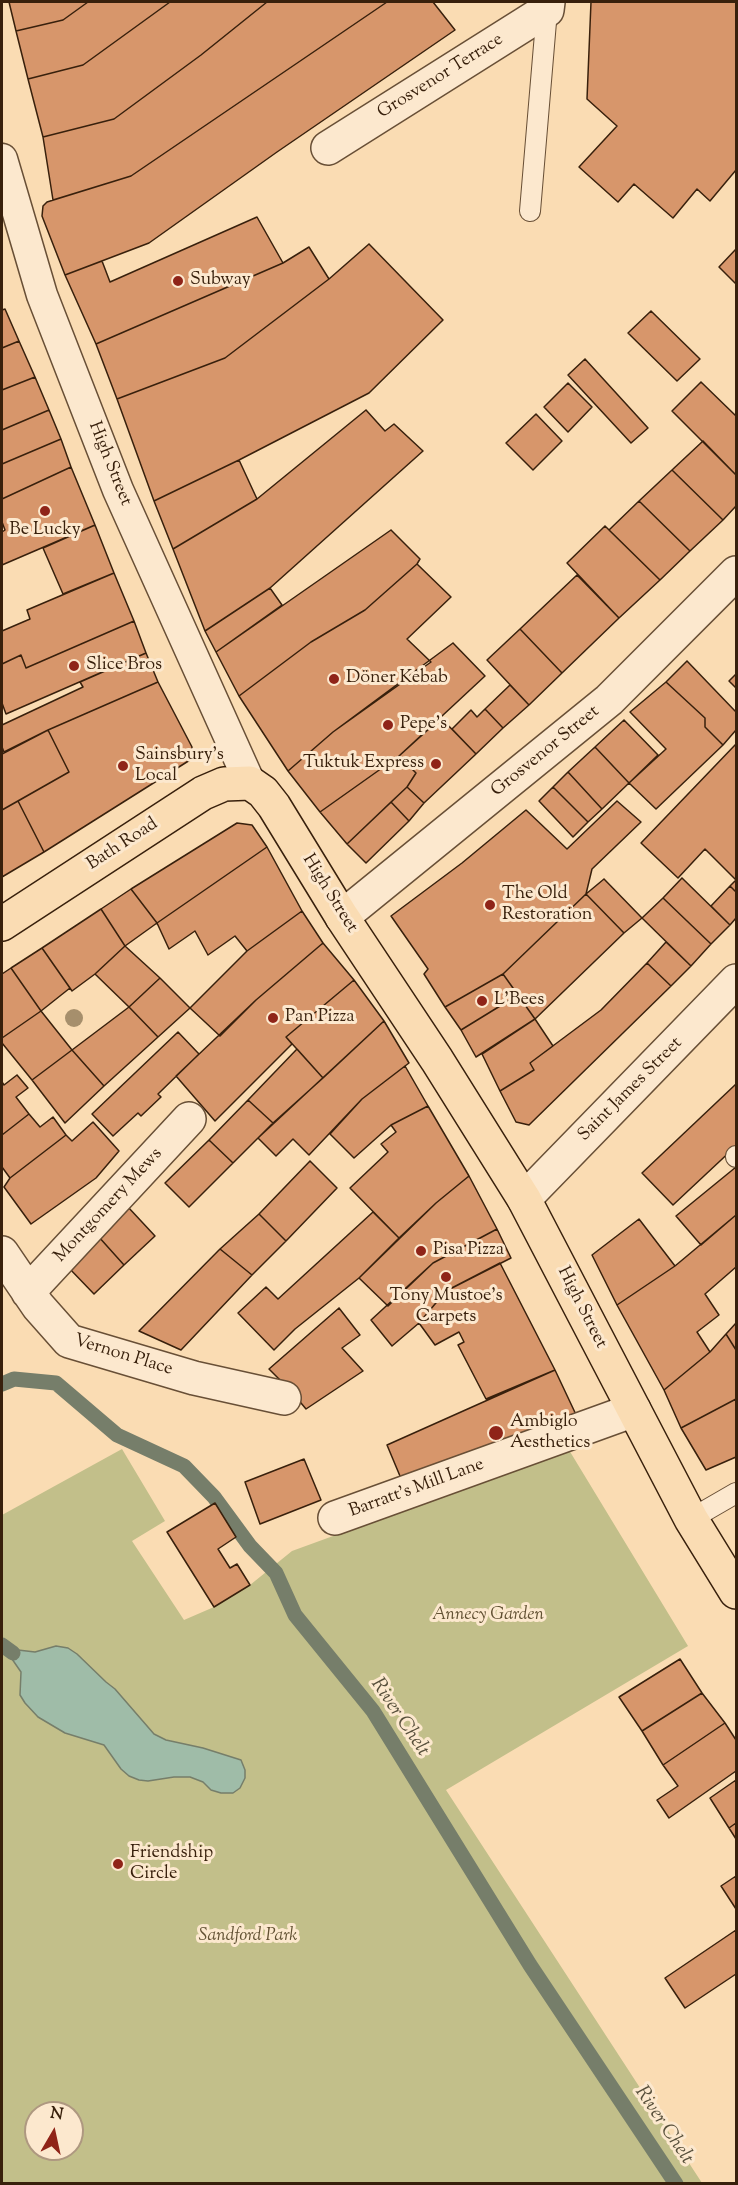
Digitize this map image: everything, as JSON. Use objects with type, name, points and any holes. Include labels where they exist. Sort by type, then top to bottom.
[{"type":"main road","name":"High Street","points":[[250,783],[263,792],[274,806],[342,917],[437,1060],[524,1198],[691,1519],[736,1592]]},
{"type":"main road","name":"Bath Road","points":[[2,924],[203,793],[224,784],[250,783]]},
{"type":"street","name":"Grosvenor Terrace","points":[[328,148],[548,6]]},
{"type":"street","name":"High Street","points":[[2,159],[42,295],[118,490],[250,783]]},
{"type":"street","name":"Grosvenor Street","points":[[342,917],[609,700],[736,573]]},
{"type":"street","name":"Saint James Street","points":[[524,1198],[736,981]]},
{"type":"street","name":"Montgomery Mews","points":[[28,1292],[189,1119]]},
{"type":"street","name":"Vernon Place","points":[[2,1253],[28,1292],[69,1341],[194,1378],[284,1398]]},
{"type":"street","name":"Barratt's Mill Lane","points":[[335,1518],[634,1410]]},
{"type":"lane","points":[[530,211],[548,6]]},
{"type":"lane","points":[[691,1519],[736,1493]]},
{"type":"green space","name":"Sandford Park","points":[[122,1449],[165,1521],[132,1541],[184,1620],[214,1607],[250,1585],[292,1551],[569,1450],[688,1646],[446,1790],[702,2183],[2,2183],[2,1515]]},
{"type":"shaded area","points":[[56,1646],[68,1648],[77,1654],[115,1689],[154,1734],[166,1740],[203,1748],[241,1760],[245,1778],[240,1788],[233,1793],[221,1793],[211,1790],[203,1782],[190,1777],[139,1780],[129,1776],[121,1769],[104,1745],[65,1733],[38,1717],[20,1695],[21,1672],[12,1659],[13,1653],[18,1650],[35,1652]]},
{"type":"building","points":[[9,2],[88,2],[63,20],[16,31]]},
{"type":"building","points":[[88,2],[170,2],[83,65],[28,79],[16,31],[63,20]]},
{"type":"building","points":[[170,2],[267,2],[201,55],[114,119],[43,137],[28,79],[83,65]]},
{"type":"building","points":[[267,2],[387,2],[131,176],[53,200],[43,137],[114,119],[201,55]]},
{"type":"building","points":[[387,2],[433,2],[455,30],[149,243],[65,275],[42,216],[43,206],[47,202],[131,176]]},
{"type":"building","points":[[591,2],[736,2],[736,170],[710,201],[697,189],[673,218],[634,184],[618,202],[579,167],[617,126],[587,99]]},
{"type":"building","name":"Subway","points":[[257,217],[283,263],[96,344],[65,275],[102,261],[110,282]]},
{"type":"building","points":[[369,244],[443,320],[369,393],[154,501],[117,399],[225,358],[329,279]]},
{"type":"building","points":[[309,247],[329,279],[225,358],[117,399],[96,344],[283,263]]},
{"type":"building","points":[[736,249],[736,284],[719,267]]},
{"type":"building","points":[[5,309],[19,341],[2,348],[2,310]]},
{"type":"building","points":[[651,311],[700,359],[677,381],[628,333]]},
{"type":"building","points":[[19,341],[35,377],[2,390],[2,348]]},
{"type":"building","points":[[585,359],[648,428],[631,443],[568,375]]},
{"type":"building","points":[[35,377],[49,410],[2,430],[2,390]]},
{"type":"building","points":[[701,382],[736,416],[736,475],[672,411]]},
{"type":"building","points":[[568,383],[592,407],[568,432],[544,407]]},
{"type":"building","points":[[49,410],[61,439],[2,464],[2,430]]},
{"type":"building","points":[[366,410],[385,431],[394,424],[423,451],[270,588],[205,631],[173,549],[257,499]]},
{"type":"building","points":[[536,414],[562,441],[533,470],[506,443]]},
{"type":"building","points":[[61,439],[71,467],[2,499],[2,464]]},
{"type":"building","points":[[703,441],[736,475],[736,506],[723,520],[672,470]]},
{"type":"building","points":[[239,460],[257,499],[173,549],[154,501]]},
{"type":"building","name":"Be Lucky","points":[[71,467],[95,525],[2,565],[2,532],[5,530],[2,522],[2,499]]},
{"type":"building","points":[[672,470],[723,520],[690,551],[639,501]]},
{"type":"building","points":[[639,501],[690,551],[660,580],[609,530]]},
{"type":"building","points":[[95,525],[114,573],[63,594],[43,548]]},
{"type":"building","points":[[605,526],[660,580],[619,618],[567,563]]},
{"type":"building","points":[[391,530],[420,559],[417,564],[365,610],[311,642],[239,696],[216,652]]},
{"type":"building","name":"Döner Kebab","points":[[417,564],[451,597],[407,639],[431,662],[333,732],[288,771],[239,696],[311,642],[365,610]]},
{"type":"building","points":[[114,573],[134,621],[26,668],[21,655],[2,664],[2,631],[30,619],[27,610]]},
{"type":"building","points":[[577,575],[619,618],[562,673],[520,629]]},
{"type":"building","points":[[270,588],[282,605],[216,652],[205,631]]},
{"type":"building","name":"Slice Bros","points":[[134,621],[146,653],[6,714],[2,703],[2,664],[21,655],[26,668]]},
{"type":"building","points":[[520,629],[562,673],[529,705],[487,660]]},
{"type":"building","name":"Pepe's","points":[[453,643],[485,676],[399,756],[320,812],[288,771],[333,732]]},
{"type":"building","points":[[146,653],[158,682],[48,730],[4,752],[2,725],[83,687],[80,682]]},
{"type":"building","points":[[687,661],[736,712],[736,730],[723,745],[705,727],[705,718],[666,682]]},
{"type":"building","points":[[736,674],[736,688],[729,681]]},
{"type":"building","name":"Sainsbury's Local","points":[[158,682],[192,747],[190,760],[44,852],[18,801],[69,772],[48,730]]},
{"type":"building","points":[[666,682],[705,718],[705,727],[723,745],[656,809],[629,783],[666,749],[630,712]]},
{"type":"building","points":[[510,685],[529,705],[503,728],[485,709]]},
{"type":"building","points":[[485,709],[503,728],[476,754],[452,729],[471,710],[477,717]]},
{"type":"building","name":"Tuktuk Express","points":[[441,718],[476,754],[424,803],[407,787],[416,773],[399,756]]},
{"type":"building","points":[[624,720],[658,755],[629,783],[595,747]]},
{"type":"building","points":[[48,730],[69,772],[2,810],[2,754]]},
{"type":"building","points":[[736,744],[736,880],[705,849],[678,878],[641,843]]},
{"type":"building","points":[[595,747],[629,783],[602,809],[568,772]]},
{"type":"building","points":[[399,756],[416,773],[407,787],[347,844],[320,812]]},
{"type":"building","points":[[568,772],[602,809],[588,822],[553,787]]},
{"type":"building","points":[[407,787],[424,803],[409,821],[391,802]]},
{"type":"building","points":[[553,787],[588,822],[573,837],[539,801]]},
{"type":"building","points":[[18,801],[44,852],[2,877],[2,810]]},
{"type":"building","name":"The Old Restoration","points":[[617,801],[641,822],[592,869],[586,894],[503,974],[445,1007],[424,974],[428,969],[391,916],[462,863],[526,810],[567,849]]},
{"type":"building","points":[[391,802],[409,821],[366,863],[347,844]]},
{"type":"building","points":[[237,823],[252,825],[267,847],[157,923],[131,889]]},
{"type":"building","points":[[267,847],[302,911],[247,951],[235,936],[208,955],[195,931],[169,949],[157,923]]},
{"type":"building","points":[[682,878],[730,925],[711,944],[663,898]]},
{"type":"building","points":[[604,879],[642,918],[624,933],[586,894]]},
{"type":"building","points":[[736,880],[736,892],[730,886]]},
{"type":"building","points":[[730,886],[736,892],[736,918],[730,925],[711,906]]},
{"type":"building","points":[[131,889],[157,923],[125,946],[101,909]]},
{"type":"building","points":[[586,894],[624,933],[535,1019],[503,974]]},
{"type":"building","points":[[663,898],[711,944],[691,966],[642,918]]},
{"type":"building","points":[[101,909],[125,946],[95,974],[72,991],[42,948]]},
{"type":"building","points":[[302,911],[323,943],[256,1000],[220,1036],[190,1008],[247,951]]},
{"type":"building","points":[[666,942],[691,966],[671,986],[647,963]]},
{"type":"building","name":"Pan Pizza","points":[[323,943],[354,980],[286,1037],[292,1044],[215,1121],[176,1076],[256,1000]]},
{"type":"building","points":[[125,946],[160,978],[129,1007],[95,974]]},
{"type":"building","points":[[42,948],[70,988],[41,1011],[11,968]]},
{"type":"building","points":[[647,963],[671,986],[529,1125],[516,1122],[500,1091],[534,1070],[530,1063],[601,1010]]},
{"type":"building","points":[[11,968],[41,1011],[2,1038],[2,974]]},
{"type":"building","name":"L'Bees","points":[[503,974],[518,995],[461,1030],[445,1007]]},
{"type":"building","points":[[160,978],[190,1008],[158,1037],[129,1007]]},
{"type":"building","points":[[354,980],[384,1021],[323,1078],[286,1037]]},
{"type":"building","points":[[518,995],[535,1019],[476,1057],[461,1030]]},
{"type":"building","points":[[129,1007],[158,1037],[104,1086],[72,1050]]},
{"type":"building","points":[[41,1011],[72,1050],[32,1080],[2,1043],[2,1038]]},
{"type":"building","points":[[535,1019],[553,1046],[530,1063],[534,1070],[500,1091],[482,1054]]},
{"type":"building","points":[[384,1021],[409,1063],[362,1099],[309,1155],[293,1139],[276,1156],[258,1138]]},
{"type":"building","points":[[178,1032],[199,1054],[158,1094],[161,1097],[141,1116],[138,1113],[113,1136],[92,1114]]},
{"type":"building","points":[[297,1049],[323,1078],[273,1123],[248,1100]]},
{"type":"building","points":[[72,1050],[104,1086],[65,1123],[32,1080]]},
{"type":"building","points":[[405,1066],[428,1106],[391,1125],[354,1158],[330,1134],[362,1099]]},
{"type":"building","points":[[17,1075],[28,1088],[16,1097],[29,1114],[2,1135],[2,1082],[4,1085]]},
{"type":"building","points":[[736,1084],[736,1146],[673,1205],[642,1173]]},
{"type":"building","points":[[248,1100],[273,1123],[233,1163],[209,1140]]},
{"type":"building","points":[[428,1106],[469,1176],[399,1238],[350,1188],[388,1152],[381,1144],[396,1132],[391,1125]]},
{"type":"building","points":[[29,1114],[40,1127],[53,1117],[66,1135],[10,1178],[2,1167],[2,1135]]},
{"type":"building","points":[[93,1122],[119,1151],[96,1178],[31,1224],[4,1187],[10,1178],[66,1135],[72,1141]]},
{"type":"building","points":[[209,1140],[233,1163],[189,1207],[165,1183]]},
{"type":"building","points":[[310,1161],[337,1188],[286,1241],[259,1214]]},
{"type":"building","points":[[736,1167],[736,1215],[701,1245],[676,1216]]},
{"type":"building","name":"Pisa Pizza","points":[[469,1176],[497,1229],[433,1263],[388,1306],[359,1278],[436,1203]]},
{"type":"building","points":[[128,1207],[155,1236],[124,1265],[98,1236]]},
{"type":"building","points":[[373,1212],[399,1238],[359,1278],[295,1329],[274,1350],[238,1313],[266,1287],[278,1299]]},
{"type":"building","points":[[259,1214],[286,1241],[252,1275],[220,1249]]},
{"type":"building","points":[[736,1215],[736,1267],[705,1294],[719,1315],[697,1332],[710,1352],[664,1390],[617,1305],[675,1266]]},
{"type":"building","points":[[639,1219],[675,1266],[617,1305],[592,1255]]},
{"type":"building","name":"Tony Mustoe's Carpets","points":[[497,1229],[511,1258],[446,1291],[419,1323],[392,1346],[371,1320],[433,1263]]},
{"type":"building","points":[[98,1236],[124,1265],[94,1294],[67,1266]]},
{"type":"building","points":[[220,1249],[252,1275],[181,1350],[139,1331]]},
{"type":"building","points":[[500,1263],[555,1370],[486,1399],[458,1345],[464,1342],[459,1332],[435,1345],[419,1323],[446,1291]]},
{"type":"building","points":[[339,1308],[360,1335],[342,1348],[363,1371],[306,1409],[269,1369]]},
{"type":"building","points":[[736,1323],[736,1350],[726,1334]]},
{"type":"building","points":[[726,1334],[736,1350],[736,1399],[681,1428],[664,1390],[710,1352]]},
{"type":"building","points":[[555,1370],[579,1421],[405,1488],[387,1445]]},
{"type":"building","points":[[736,1399],[736,1457],[706,1470],[681,1428]]},
{"type":"building","points":[[304,1459],[321,1500],[260,1524],[245,1482]]},
{"type":"building","points":[[215,1503],[236,1537],[218,1549],[230,1568],[237,1564],[250,1585],[214,1607],[167,1532]]},
{"type":"building","points":[[680,1659],[702,1693],[642,1731],[619,1697]]},
{"type":"building","points":[[702,1693],[725,1723],[663,1765],[642,1731]]},
{"type":"building","points":[[725,1723],[736,1740],[736,1771],[669,1818],[657,1800],[678,1786],[663,1765]]},
{"type":"building","points":[[736,1780],[736,1823],[729,1828],[710,1798]]},
{"type":"building","points":[[736,1823],[736,1839],[729,1828]]},
{"type":"building","points":[[736,1876],[736,1909],[721,1886]]},
{"type":"building","points":[[736,1930],[736,1974],[685,2008],[665,1978]]},
{"type":"waterway","name":"River Chelt","points":[[2,1384],[14,1379],[56,1383],[117,1435],[184,1466],[214,1497],[250,1546],[276,1573],[295,1615],[373,1711],[530,1965],[676,2184]]},
{"type":"waterway","points":[[2,1645],[13,1653]]},
{"type":"place","name":"Subway","points":[[178,281]]},
{"type":"place","name":"Be Lucky","points":[[45,511]]},
{"type":"place","name":"Slice Bros","points":[[74,666]]},
{"type":"place","name":"Döner Kebab","points":[[334,679]]},
{"type":"place","name":"Pepe's","points":[[388,725]]},
{"type":"place","name":"Tuktuk Express","points":[[436,764]]},
{"type":"place","name":"Sainsbury's Local","points":[[123,766]]},
{"type":"place","name":"The Old Restoration","points":[[490,905]]},
{"type":"place","name":"L'Bees","points":[[482,1001]]},
{"type":"place","name":"Pan Pizza","points":[[273,1018]]},
{"type":"place","name":"Pisa Pizza","points":[[421,1251]]},
{"type":"place","name":"Tony Mustoe's Carpets","points":[[446,1277]]},
{"type":"place","name":"Ambiglo Aesthetics","points":[[496,1433]]},
{"type":"place","name":"Friendship Circle","points":[[118,1864]]},
{"type":"park label","name":"Annecy Garden","points":[[488,1616]]}]
